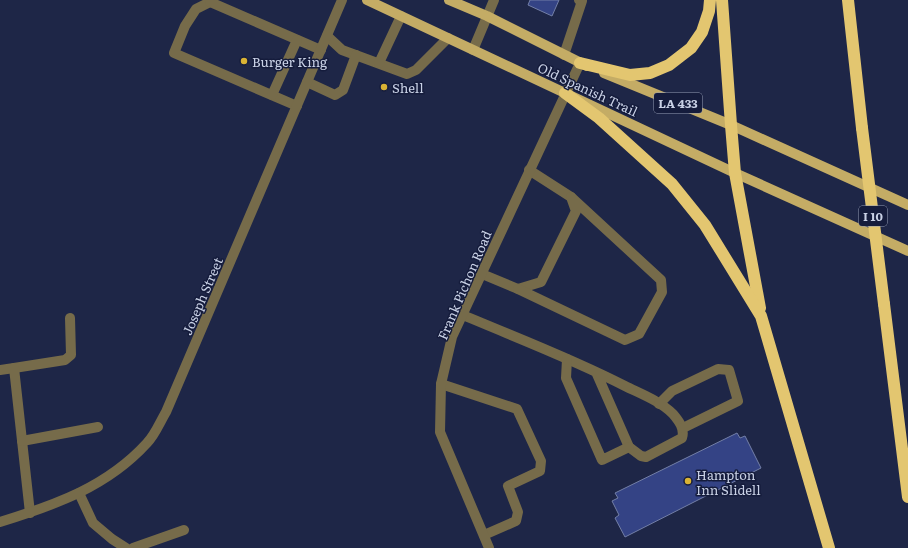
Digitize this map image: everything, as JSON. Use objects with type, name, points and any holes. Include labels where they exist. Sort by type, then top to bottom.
[{"type":"highway","points":[[580,63],[630,75],[650,73],[669,65],[691,48],[702,32],[709,11],[710,0]]},
{"type":"highway","points":[[722,0],[730,125],[735,173],[761,316],[829,548]]},
{"type":"highway","name":"I 10","points":[[848,0],[862,128],[908,497]]},
{"type":"highway","points":[[565,93],[599,118],[672,184],[705,224],[761,316]]},
{"type":"main road","name":"Old Spanish Trail","points":[[367,0],[735,173],[908,251]]},
{"type":"main road","name":"Old Spanish Trail","points":[[449,0],[487,16],[580,63],[730,125],[908,205]]},
{"type":"street","name":"Joseph Street","points":[[0,522],[44,508],[79,493],[113,474],[148,443],[166,412],[342,0]]},
{"type":"street","points":[[473,50],[494,0]]},
{"type":"street","points":[[564,55],[582,1],[579,0]]},
{"type":"street","points":[[297,106],[174,54],[185,26],[196,9],[210,1],[321,50]]},
{"type":"street","points":[[379,63],[401,16]]},
{"type":"street","points":[[327,36],[342,50],[407,74],[416,70],[448,38]]},
{"type":"street","points":[[272,95],[297,40]]},
{"type":"street","points":[[307,82],[335,95],[343,90],[356,55]]},
{"type":"street","name":"Frank Pichon Road","points":[[489,548],[440,432],[441,384],[452,337],[580,63]]},
{"type":"street","points":[[482,274],[625,340],[639,334],[662,292],[661,280],[571,196],[530,170]]},
{"type":"street","points":[[518,290],[541,282],[576,211],[571,196]]},
{"type":"street","points":[[463,315],[596,372],[659,404],[672,414],[683,428],[682,438],[646,458],[629,447],[596,372]]},
{"type":"street","points":[[0,370],[65,360],[71,355],[70,318]]},
{"type":"street","points":[[567,359],[566,378],[602,460],[629,447]]},
{"type":"street","points":[[14,368],[30,513]]},
{"type":"street","points":[[659,404],[672,391],[679,387],[718,369],[729,370],[738,401],[683,428]]},
{"type":"street","points":[[441,384],[517,409],[541,462],[540,471],[508,486],[518,512],[516,521],[484,535]]},
{"type":"street","points":[[22,441],[98,427]]},
{"type":"street","points":[[79,493],[93,523],[112,539],[126,548]]},
{"type":"street","points":[[133,548],[184,530]]},
{"type":"building","points":[[530,0],[559,0],[552,16],[528,5]]},
{"type":"building","name":"Hampton Inn Slidell","points":[[737,433],[740,438],[745,436],[761,468],[625,537],[615,518],[619,515],[612,501],[618,498],[615,493]]},
{"type":"place","name":"Burger King","points":[[244,61]]},
{"type":"place","name":"Shell","points":[[384,87]]},
{"type":"place","name":"Hampton Inn Slidell","points":[[688,481]]}]
